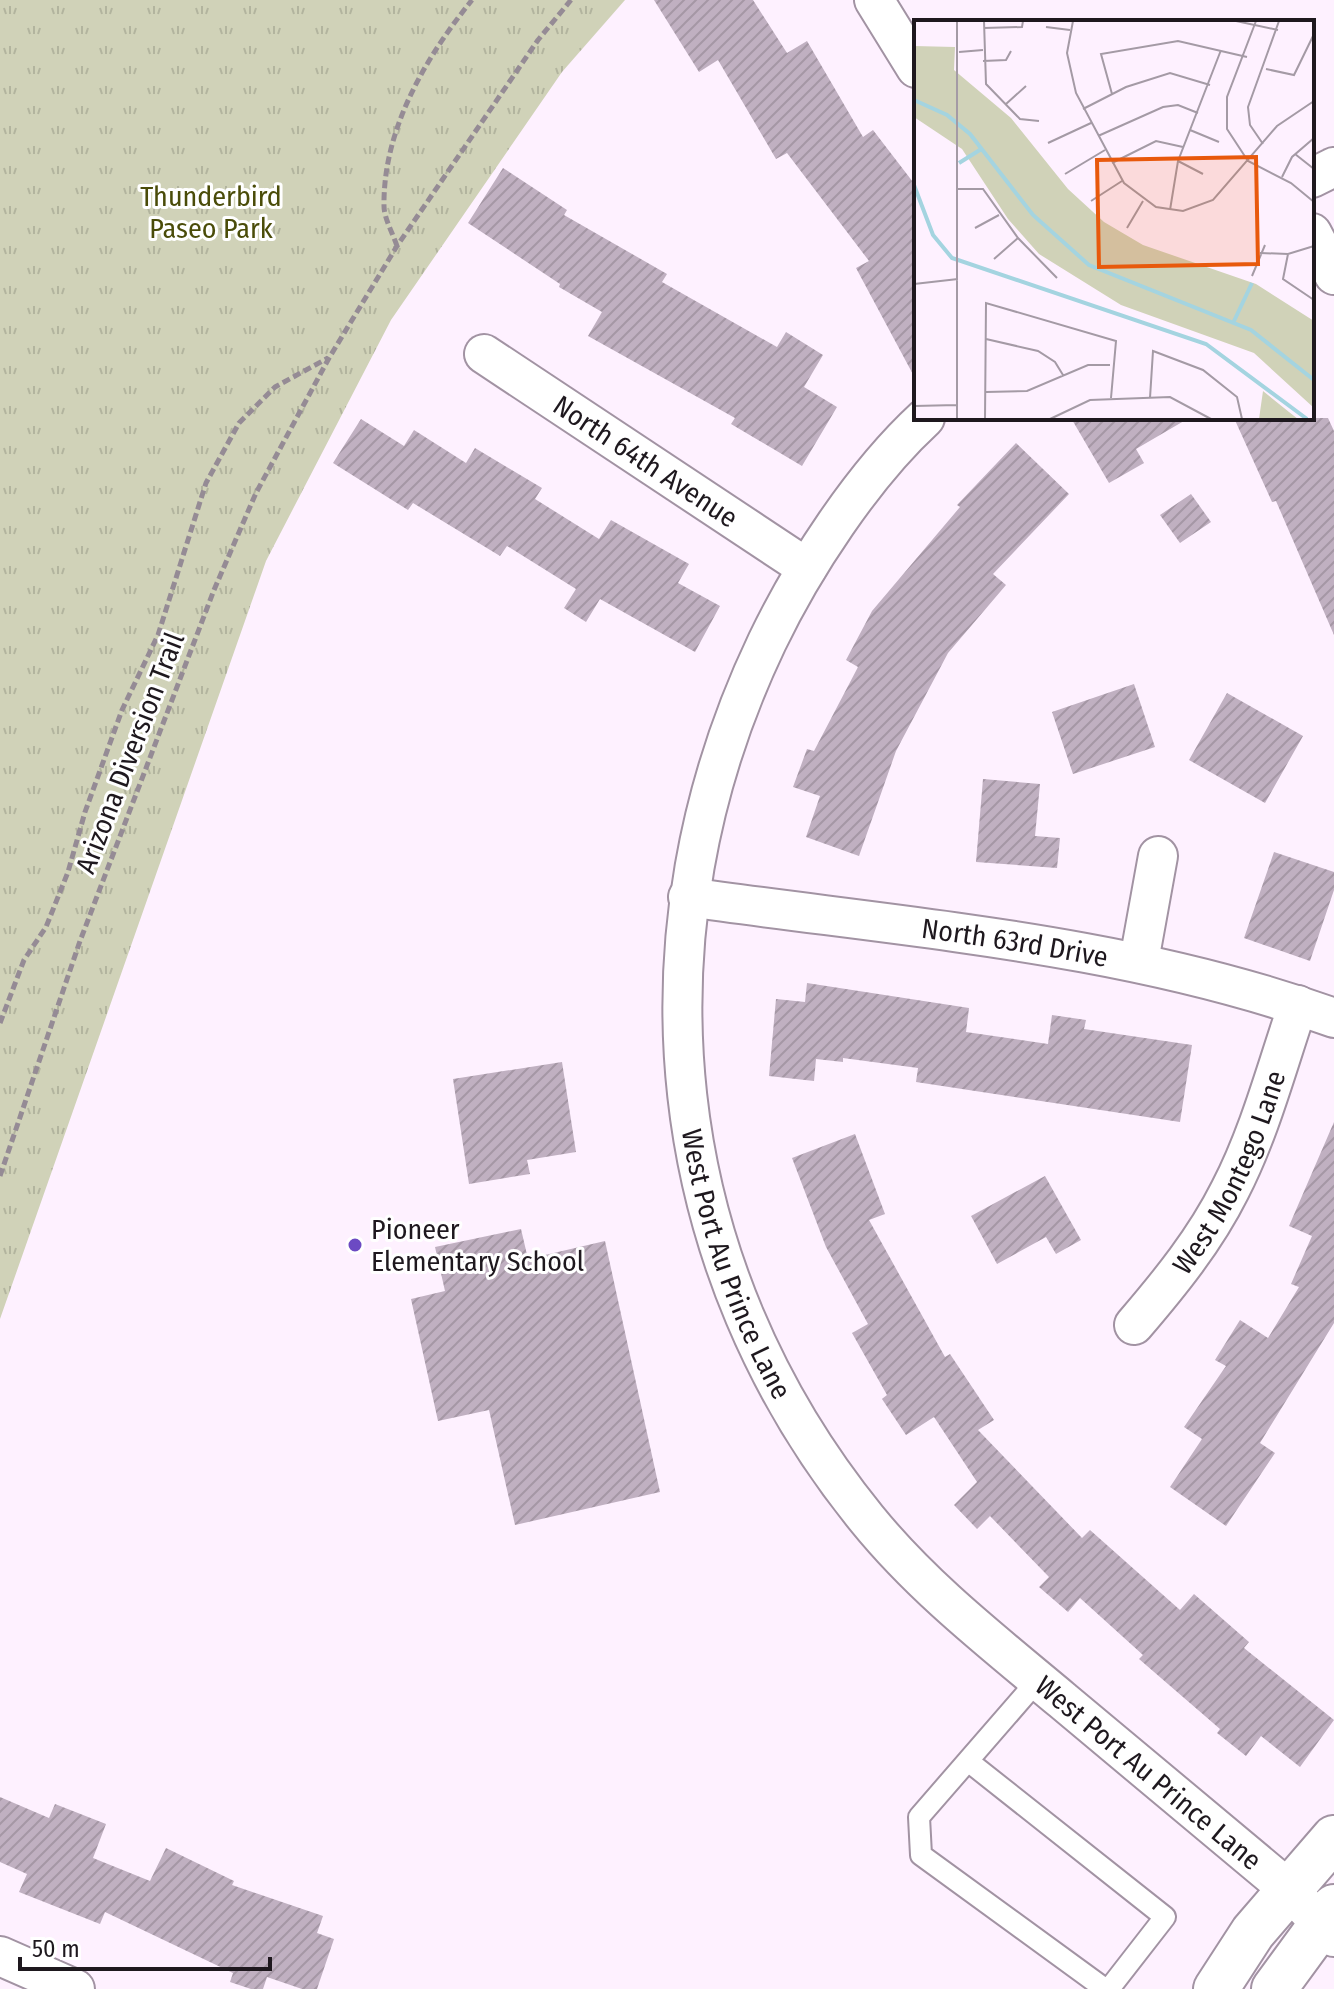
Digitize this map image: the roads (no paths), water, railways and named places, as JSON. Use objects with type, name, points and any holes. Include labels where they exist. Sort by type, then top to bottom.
[{"type":"street","points":[[874,0],[914,65]]},
{"type":"street","points":[[1314,177],[1334,167]]},
{"type":"street","points":[[1314,237],[1334,275]]},
{"type":"street","name":"North 64th Avenue","points":[[484,354],[807,568]]},
{"type":"street","name":"West Port Au Prince Lane","points":[[923,420],[870,481],[807,568],[786,602],[729,728],[688,897],[681,960],[682,1059],[691,1140],[729,1278],[764,1361],[813,1445],[863,1515],[908,1568],[1329,1923]]},
{"type":"street","points":[[1139,961],[1158,856]]},
{"type":"street","name":"North 63rd Drive","points":[[688,897],[1139,961],[1218,979],[1334,1018]]},
{"type":"street","name":"West Montego Lane","points":[[1134,1325],[1204,1237],[1231,1189],[1255,1132],[1298,1005]]},
{"type":"street","points":[[1216,1989],[1253,1932],[1287,1888],[1334,1838]]},
{"type":"street","points":[[1274,1989],[1329,1923]]},
{"type":"street","points":[[0,1956],[75,1989]]},
{"type":"lane","points":[[968,1761],[1165,1917],[1107,1989],[921,1855],[919,1817],[1038,1680]]},
{"type":"place","name":"Pioneer Elementary School","points":[[355,1245]]},
{"type":"park label","name":"Thunderbird Paseo Park","points":[[211,212]]}]
